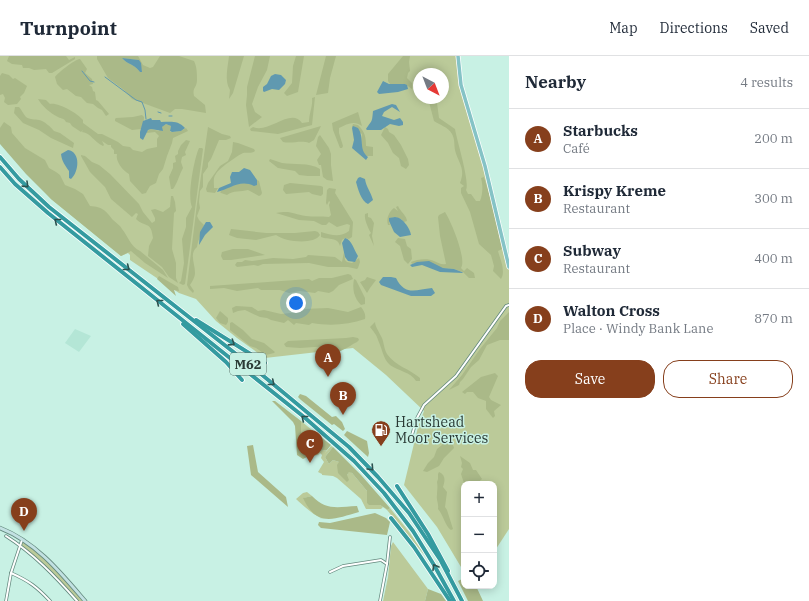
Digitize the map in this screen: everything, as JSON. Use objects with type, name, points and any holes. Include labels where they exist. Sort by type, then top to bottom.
[{"type":"highway","name":"M62","points":[[0,157],[49,207],[332,431],[363,460],[409,513],[430,545],[462,601]]},
{"type":"highway","name":"M62","points":[[0,167],[15,184],[48,214],[328,437],[367,473],[413,531],[454,601]]},
{"type":"highway","points":[[176,307],[264,363]]},
{"type":"highway","points":[[169,310],[193,334],[226,362],[242,380]]},
{"type":"highway","points":[[397,486],[438,549],[453,584]]},
{"type":"highway","points":[[391,518],[414,547],[450,601]]},
{"type":"main road","points":[[458,56],[461,85],[485,166],[509,267]]},
{"type":"main road","points":[[0,528],[22,540],[46,557],[85,601]]},
{"type":"street","points":[[412,436],[417,418],[424,405],[456,376],[506,306],[509,305]]},
{"type":"street","points":[[6,536],[20,545],[52,573],[77,601]]},
{"type":"street","points":[[380,601],[387,564],[390,537]]},
{"type":"street","points":[[6,601],[11,573],[22,540]]},
{"type":"street","points":[[330,572],[343,566],[381,560],[387,564]]},
{"type":"street","points":[[11,573],[28,580],[50,601]]},
{"type":"shaded area","points":[[0,56],[458,56],[461,85],[476,134],[509,267],[509,529],[497,547],[497,481],[461,481],[461,567],[437,527],[404,485],[418,427],[424,411],[386,375],[353,348],[265,358],[216,321],[196,299],[179,293],[130,260],[130,255],[128,253],[121,256],[51,199],[0,140]]},
{"type":"shaded area","points":[[9,56],[66,56],[69,60],[75,57],[75,59],[52,73],[49,73],[46,69],[34,70],[23,68],[22,65],[12,64],[7,61]]},
{"type":"shaded area","points":[[97,56],[138,56],[143,65],[150,68],[153,67],[160,56],[179,56],[194,61],[197,80],[194,96],[205,105],[206,113],[175,109],[170,113],[132,99],[124,90],[108,78],[97,59]],"holes":[[[122,58],[139,60],[142,71],[140,72]]]},
{"type":"shaded area","points":[[229,56],[244,56],[233,93],[229,99],[230,90],[227,82],[227,69]]},
{"type":"shaded area","points":[[255,56],[270,56],[267,70],[258,87],[252,104],[255,112],[262,117],[249,127],[246,105],[247,87]]},
{"type":"shaded area","points":[[296,56],[304,56],[298,92],[287,96],[284,93],[292,83],[293,66]]},
{"type":"shaded area","points":[[326,56],[336,56],[330,78],[328,93],[316,95]]},
{"type":"shaded area","points":[[403,56],[410,56],[410,71],[407,78],[412,83],[412,89],[405,84],[390,84],[388,81],[388,74]]},
{"type":"shaded area","points":[[80,59],[87,69],[85,73],[92,79],[93,84],[89,85],[95,92],[96,100],[109,114],[106,116],[102,110],[93,104],[87,103],[81,97],[76,96],[67,89],[63,90],[57,84],[55,77],[63,69]]},
{"type":"shaded area","points":[[2,73],[9,75],[13,79],[15,78],[27,86],[17,104],[8,105],[4,102],[5,98],[3,94],[0,95],[0,76]]},
{"type":"shaded area","points":[[315,97],[312,125],[278,134],[251,131],[250,129],[253,127],[266,127],[292,118],[297,119],[302,123],[309,122],[312,98]]},
{"type":"shaded area","points":[[38,99],[46,100],[50,104],[58,105],[72,111],[83,120],[83,123],[98,134],[102,134],[123,146],[142,152],[147,149],[157,147],[157,139],[159,136],[155,132],[147,133],[147,131],[151,129],[159,131],[160,129],[162,131],[162,127],[166,124],[171,126],[170,132],[181,131],[186,128],[188,131],[173,138],[163,169],[159,174],[156,183],[150,186],[146,193],[142,194],[130,181],[129,174],[120,166],[117,160],[117,154],[114,154],[114,150],[111,145],[108,145],[102,141],[103,146],[88,134],[82,132],[83,130],[81,132],[64,119],[52,114]]},
{"type":"shaded area","points":[[430,104],[437,104],[439,118],[455,129],[465,170],[466,190],[468,194],[471,194],[476,201],[480,201],[481,198],[481,178],[484,177],[493,207],[502,249],[498,251],[503,269],[501,279],[493,271],[494,266],[491,255],[479,244],[470,212],[461,193],[461,188],[464,186],[460,183],[462,178],[462,169],[455,150],[453,136],[444,126],[434,121]]},
{"type":"shaded area","points":[[15,107],[19,107],[28,118],[41,121],[47,124],[54,131],[60,133],[74,143],[73,148],[23,123],[14,113]]},
{"type":"shaded area","points":[[358,112],[362,126],[353,123],[339,128],[343,146],[340,148],[332,123]]},
{"type":"shaded area","points":[[142,115],[144,119],[141,129],[132,130],[115,121],[116,118]]},
{"type":"shaded area","points":[[4,122],[11,127],[12,133],[25,148],[45,160],[49,168],[60,175],[65,185],[83,194],[90,206],[98,207],[106,211],[120,226],[131,244],[163,270],[168,278],[145,263],[131,251],[121,256],[51,199],[26,174],[0,144],[0,128]]},
{"type":"shaded area","points":[[353,124],[358,125],[364,132],[366,146],[373,147],[373,156],[365,156],[361,148],[362,134],[352,127]]},
{"type":"shaded area","points":[[321,126],[314,140],[309,143],[283,142],[280,138]]},
{"type":"shaded area","points":[[208,127],[230,136],[231,138],[219,140],[208,163],[208,167],[203,174],[203,187],[200,191],[199,202],[200,208],[197,216],[204,225],[197,247],[193,253],[195,275],[190,285],[194,291],[193,293],[187,285]]},
{"type":"shaded area","points":[[385,127],[394,135],[408,159],[409,165],[406,169],[401,166],[399,158],[393,153],[388,143],[381,135]]},
{"type":"shaded area","points":[[320,135],[329,148],[331,154],[333,181],[327,180],[323,177],[321,165],[319,165],[317,160],[321,154],[316,146]]},
{"type":"shaded area","points":[[186,140],[190,141],[185,152],[186,155],[182,157],[181,162],[183,168],[175,186],[171,189],[169,177],[173,168],[173,163],[176,162],[175,156],[178,154],[181,145]]},
{"type":"shaded area","points":[[233,142],[254,149],[255,151],[243,153],[220,169],[214,178],[214,188],[218,188],[215,193],[207,192],[206,189],[208,183],[220,166],[228,161],[232,152]]},
{"type":"shaded area","points":[[199,148],[203,149],[185,284],[183,285],[179,283],[181,281],[184,263],[182,239],[186,227],[186,218],[192,207],[190,195],[192,178]]},
{"type":"shaded area","points":[[81,155],[99,165],[110,174],[139,204],[143,212],[152,223],[155,221],[155,218],[151,210],[155,209],[163,212],[170,207],[171,196],[173,196],[176,211],[174,213],[172,249],[176,263],[176,278],[178,283],[169,277],[162,267],[148,256],[149,246],[153,238],[149,226],[139,222],[136,219],[138,214],[136,213],[132,217],[111,199],[105,187],[90,172]]},
{"type":"shaded area","points":[[270,159],[282,163],[311,165],[320,169],[320,176],[299,175],[295,171],[278,168],[269,161]]},
{"type":"shaded area","points":[[257,180],[259,181],[262,193],[259,196],[248,190],[229,193],[227,195],[220,192],[225,188],[242,183],[254,183],[257,182]]},
{"type":"shaded area","points":[[290,183],[321,186],[323,187],[323,194],[321,196],[309,192],[286,194],[283,190],[284,185]]},
{"type":"shaded area","points":[[329,188],[336,189],[335,193],[353,222],[352,237],[342,240],[340,246],[335,240],[321,237],[321,232],[332,235],[342,235],[349,231],[350,225],[347,224],[337,227],[329,222],[326,225],[322,225],[314,221],[299,220],[276,213],[289,212],[306,216],[329,217],[331,215],[329,205],[330,202],[329,201],[327,205],[326,203],[327,190]]},
{"type":"shaded area","points":[[398,206],[406,217],[407,221],[404,222],[395,217],[391,218],[389,222],[390,225],[388,225],[387,220],[389,213],[394,208],[398,211],[396,207]]},
{"type":"shaded area","points":[[445,212],[451,223],[460,249],[462,257],[461,268],[464,271],[467,268],[474,273],[475,278],[469,278],[463,272],[454,269],[443,268],[420,262],[412,264],[411,262],[426,259],[441,264],[446,264],[440,236],[438,217]]},
{"type":"shaded area","points":[[368,213],[368,217],[371,218],[374,223],[372,236],[374,246],[369,235],[371,233],[365,218],[365,214]]},
{"type":"shaded area","points":[[231,229],[266,233],[315,231],[320,235],[317,238],[306,241],[292,241],[276,235],[256,240],[237,238],[229,235]]},
{"type":"shaded area","points":[[398,238],[405,239],[407,246],[411,249],[412,259],[408,264],[404,260],[400,246],[395,242]]},
{"type":"shaded area","points":[[233,249],[248,249],[265,255],[223,260],[221,256],[222,252]]},
{"type":"shaded area","points":[[344,252],[345,260],[347,262],[352,263],[359,258],[360,262],[357,269],[348,267],[328,267],[309,263],[263,264],[258,266],[237,267],[235,265],[237,262],[242,262],[245,260],[252,261],[273,258],[293,259],[306,257],[308,255],[335,257],[342,262]]},
{"type":"shaded area","points":[[348,274],[351,275],[353,279],[339,285],[329,293],[318,291],[315,293],[300,291],[289,293],[280,290],[261,290],[258,288],[237,291],[224,288],[210,289],[210,286],[309,279],[312,281],[319,278],[332,278]]},
{"type":"shaded area","points":[[159,276],[178,287],[179,291],[174,290],[176,296],[157,279]]},
{"type":"shaded area","points":[[367,277],[376,280],[367,293],[360,282],[365,280]]},
{"type":"shaded area","points":[[354,279],[356,280],[365,298],[365,304],[361,305],[355,296],[353,290]]},
{"type":"shaded area","points":[[236,306],[252,307],[258,311],[264,310],[281,314],[300,312],[303,309],[328,308],[348,312],[361,307],[365,319],[345,324],[332,325],[312,323],[309,325],[296,323],[294,325],[288,320],[284,323],[271,320],[245,310],[233,313],[232,308]]},
{"type":"shaded area","points":[[220,311],[228,318],[226,325],[220,323],[216,318]]},
{"type":"shaded area","points":[[509,312],[509,340],[500,340],[487,345],[479,360],[471,367],[459,385],[449,390],[497,328],[500,321]]},
{"type":"shaded area","points":[[232,322],[252,339],[264,343],[275,352],[266,355],[250,346],[230,330],[230,323]]},
{"type":"shaded area","points":[[375,322],[382,338],[385,350],[390,358],[420,378],[420,381],[416,381],[408,374],[388,363],[384,357],[377,336],[370,327]]},
{"type":"shaded area","points":[[75,329],[91,336],[79,352],[65,343]]},
{"type":"shaded area","points":[[353,337],[358,338],[359,340],[342,350],[330,354],[326,354],[325,352],[329,346],[300,348],[286,347],[284,344],[288,341]]},
{"type":"shaded area","points":[[495,373],[498,376],[489,397],[491,400],[501,405],[494,411],[495,416],[493,418],[486,409],[486,401],[478,398],[473,392],[467,392],[465,394],[462,392],[481,377]]},
{"type":"shaded area","points":[[300,394],[306,396],[332,417],[336,416],[342,422],[345,429],[343,431],[334,424],[332,425],[301,400],[298,397]]},
{"type":"shaded area","points":[[272,401],[275,401],[301,421],[301,433],[307,457],[303,459],[297,455],[295,426],[293,422]]},
{"type":"shaded area","points":[[301,421],[312,430],[310,433],[319,441],[320,451],[327,450],[325,453],[331,446],[333,447],[325,457],[329,464],[333,460],[339,462],[347,475],[349,471],[352,473],[367,491],[367,503],[380,505],[388,510],[390,508],[410,533],[426,557],[387,510],[383,507],[381,509],[366,509],[361,499],[337,478],[322,475],[318,472],[324,462],[321,458],[322,455],[320,453],[318,455],[307,457],[301,433]]},
{"type":"shaded area","points":[[312,430],[331,445],[327,450],[320,451],[317,449],[318,441],[310,432]]},
{"type":"shaded area","points":[[347,431],[367,441],[369,453],[368,457],[344,435]]},
{"type":"shaded area","points":[[447,437],[451,440],[454,448],[444,458],[439,466],[427,472],[423,471],[434,457],[437,449],[442,445]]},
{"type":"shaded area","points":[[253,445],[258,472],[286,497],[288,507],[251,475],[247,446]]},
{"type":"shaded area","points":[[333,447],[361,475],[390,508],[388,510],[380,505],[369,505],[367,503],[367,491],[352,473],[349,472],[347,475],[349,480],[347,482],[338,473],[337,465],[339,462],[333,460],[329,464],[325,457]]},
{"type":"shaded area","points":[[460,456],[470,463],[473,470],[476,470],[482,479],[480,481],[463,481],[461,474],[463,469],[461,467],[462,463]]},
{"type":"shaded area","points":[[439,472],[443,475],[443,487],[447,492],[445,507],[453,529],[451,530],[447,526],[438,509],[437,482]]},
{"type":"shaded area","points":[[307,492],[312,496],[304,498],[319,517],[296,499],[303,493]]},
{"type":"shaded area","points":[[312,496],[317,501],[327,506],[357,506],[359,512],[334,519],[320,517],[308,508],[303,498]]},
{"type":"shaded area","points":[[375,513],[386,518],[390,522],[387,535],[321,528],[318,525],[319,522],[330,523]]},
{"type":"shaded area","points":[[22,540],[46,557],[85,601],[77,601],[52,573],[20,545]]},
{"type":"shaded area","points":[[393,542],[428,589],[425,601],[383,601],[388,577],[391,546]]},
{"type":"shaded area","points":[[461,580],[461,587],[458,581]]},
{"type":"shaded area","points":[[428,589],[441,594],[446,601],[425,601]]},
{"type":"shaded area","points":[[462,589],[477,589],[483,601],[468,601]]},
{"type":"water","points":[[122,58],[139,60],[141,63],[142,72],[140,72]]},
{"type":"water","points":[[275,74],[281,75],[286,80],[285,84],[279,90],[272,89],[264,92],[263,87],[267,84],[271,76]]},
{"type":"water","points":[[383,81],[389,84],[405,84],[407,85],[408,89],[398,92],[379,94],[377,92]]},
{"type":"water","points":[[392,104],[396,105],[400,112],[392,107],[384,112],[382,116],[394,120],[400,118],[403,125],[399,126],[390,124],[381,130],[366,129],[371,121],[373,111]]},
{"type":"water","points":[[151,118],[152,120],[160,120],[161,122],[177,123],[185,128],[181,131],[172,132],[170,131],[171,126],[166,124],[162,127],[163,131],[148,130],[143,140],[140,138],[140,132],[143,121]]},
{"type":"water","points":[[353,126],[358,128],[360,132],[362,147],[368,157],[366,160],[352,148],[354,140]]},
{"type":"water","points":[[68,150],[75,154],[77,158],[76,172],[71,179],[69,178],[69,171],[61,154]]},
{"type":"water","points":[[244,168],[250,170],[257,180],[257,185],[240,184],[217,192],[219,188],[231,183],[230,177],[232,172],[239,172]]},
{"type":"water","points":[[360,177],[365,179],[366,185],[373,200],[368,204],[362,198],[356,182]]},
{"type":"water","points":[[398,217],[405,223],[411,235],[400,237],[394,232],[389,218]]},
{"type":"water","points":[[206,222],[210,222],[213,227],[205,235],[199,245],[200,232]]},
{"type":"water","points":[[345,238],[351,243],[358,256],[355,262],[348,261],[345,257],[342,243]]},
{"type":"water","points":[[429,261],[443,268],[454,269],[463,273],[440,272],[422,265],[412,267],[410,265],[417,262]]},
{"type":"water","points":[[383,277],[396,278],[399,284],[407,290],[432,288],[435,293],[431,296],[411,296],[381,285],[379,282]]},
{"type":"waterway","points":[[82,71],[90,81],[94,82]]},
{"type":"waterway","points":[[105,77],[136,100],[142,102],[146,119]]},
{"type":"place","name":"Starbucks","points":[[328,377]]},
{"type":"place","name":"Krispy Kreme","points":[[343,415]]},
{"type":"place","name":"Hartshead Moor Services","points":[[381,447]]},
{"type":"place","name":"Subway","points":[[310,463]]},
{"type":"place","name":"Walton Cross","points":[[24,531]]}]
